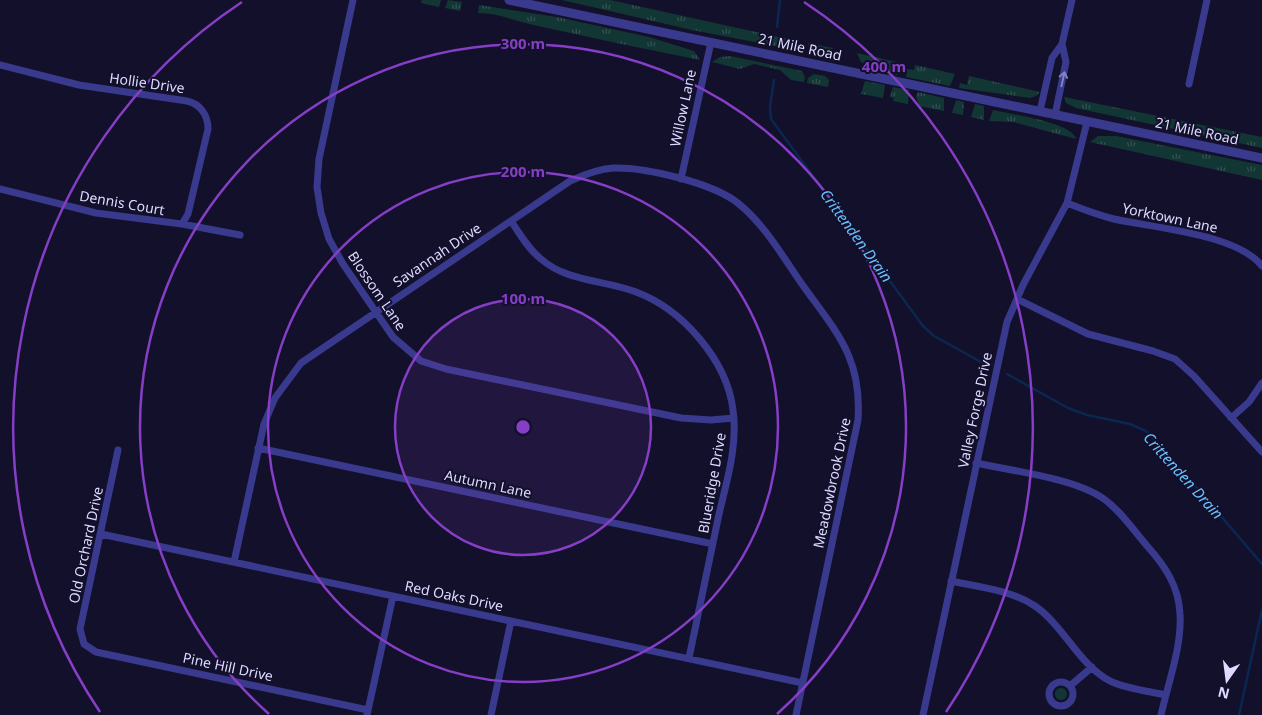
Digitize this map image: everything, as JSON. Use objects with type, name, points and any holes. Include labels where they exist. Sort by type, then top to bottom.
[{"type":"street","name":"Blossom Lane","points":[[353,0],[319,159],[317,187],[320,213],[329,239],[343,264],[401,347],[421,361],[432,365],[681,418],[711,420],[734,418]]},
{"type":"street","name":"21 Mile Road","points":[[509,0],[1262,158]]},
{"type":"street","points":[[1040,112],[1052,58],[1062,44],[1072,0]]},
{"type":"street","points":[[1189,84],[1207,0]]},
{"type":"street","name":"Willow Lane","points":[[681,179],[711,42]]},
{"type":"street","points":[[1055,115],[1066,62],[1062,44]]},
{"type":"street","name":"Hollie Drive","points":[[0,64],[79,85],[187,101],[198,106],[205,116],[208,129],[188,214],[182,224]]},
{"type":"street","name":"Valley Forge Drive","points":[[922,715],[1003,337],[1016,299],[1067,203],[1087,122]]},
{"type":"street","name":"Savannah Drive","points":[[234,562],[258,448],[268,411],[291,374],[311,356],[570,181],[598,170],[627,168],[681,179]]},
{"type":"street","name":"Meadowbrook Drive","points":[[681,179],[727,196],[756,220],[841,338],[855,370],[859,397],[858,420],[796,715]]},
{"type":"street","name":"Dennis Court","points":[[0,189],[96,214],[182,224],[240,236]]},
{"type":"street","name":"Yorktown Lane","points":[[1067,203],[1114,219],[1228,244],[1250,255],[1262,266]]},
{"type":"street","name":"Blueridge Drive","points":[[511,221],[532,251],[550,267],[575,276],[643,294],[681,320],[706,349],[722,375],[730,398],[734,418],[732,456],[689,658]]},
{"type":"street","points":[[1016,299],[1088,334],[1153,351],[1175,359],[1194,376],[1262,452]]},
{"type":"street","points":[[1231,418],[1249,402],[1262,383]]},
{"type":"street","name":"Autumn Lane","points":[[258,448],[713,544]]},
{"type":"street","name":"Old Orchard Drive","points":[[84,644],[80,629],[118,450]]},
{"type":"street","points":[[976,463],[1073,484],[1095,493],[1115,509],[1156,556],[1176,590],[1180,613],[1178,640],[1161,715]]},
{"type":"street","name":"Red Oaks Drive","points":[[101,534],[803,683]]},
{"type":"street","points":[[951,581],[1012,595],[1035,606],[1052,621],[1092,667],[1105,678],[1121,685],[1166,695]]},
{"type":"street","points":[[368,712],[393,596]]},
{"type":"street","points":[[491,715],[511,621]]},
{"type":"street","name":"Pine Hill Drive","points":[[84,644],[96,652],[368,712]]},
{"type":"street","points":[[1070,686],[1092,667]]},
{"type":"green space","points":[[422,0],[441,0],[439,7],[421,3]]},
{"type":"green space","points":[[448,0],[462,2],[460,11],[445,8]]},
{"type":"green space","points":[[562,0],[610,0],[797,41],[794,47],[786,48],[692,30]]},
{"type":"green space","points":[[479,5],[557,17],[649,37],[694,51],[700,60],[538,26],[501,16],[478,13]]},
{"type":"green space","points":[[808,43],[833,48],[827,55],[820,55],[810,49]]},
{"type":"green space","points":[[857,53],[901,63],[897,75],[861,62]]},
{"type":"green space","points":[[730,56],[802,71],[805,77],[804,82],[791,80],[780,70],[754,64],[740,69],[712,62],[720,57]]},
{"type":"green space","points":[[915,65],[955,74],[950,86],[906,77],[907,69],[914,70]]},
{"type":"green space","points":[[814,74],[825,76],[829,80],[828,87],[807,83],[808,78]]},
{"type":"green space","points":[[969,76],[1040,92],[1030,98],[959,88],[960,83],[967,85]]},
{"type":"green space","points":[[865,81],[885,85],[883,98],[861,94]]},
{"type":"green space","points":[[893,87],[909,90],[908,104],[893,101],[894,98],[890,97]]},
{"type":"green space","points":[[918,92],[944,98],[944,111],[919,106],[916,96]]},
{"type":"green space","points":[[1064,97],[1262,137],[1262,148],[1076,108],[1066,103]]},
{"type":"green space","points":[[956,100],[964,102],[963,115],[952,113]]},
{"type":"green space","points":[[975,104],[984,106],[984,120],[971,117]]},
{"type":"green space","points":[[993,110],[1052,123],[1072,133],[1076,139],[1013,122],[989,121]]},
{"type":"green space","points":[[1098,136],[1116,136],[1262,165],[1262,180],[1090,142]]},
{"type":"green space","points":[[1059,688],[1063,688],[1067,694],[1063,700],[1059,700],[1055,696],[1055,692]]},
{"type":"waterway","name":"Crittenden Drain","points":[[777,27],[780,0]]},
{"type":"waterway","name":"Crittenden Drain","points":[[774,80],[770,106],[771,119],[923,326],[934,336],[983,363]]},
{"type":"waterway","name":"Crittenden Drain","points":[[1007,374],[1068,408],[1087,415],[1130,424],[1146,431],[1262,564]]},
{"type":"waterway","name":"Crittenden Drain","points":[[1239,715],[1262,610]]}]
